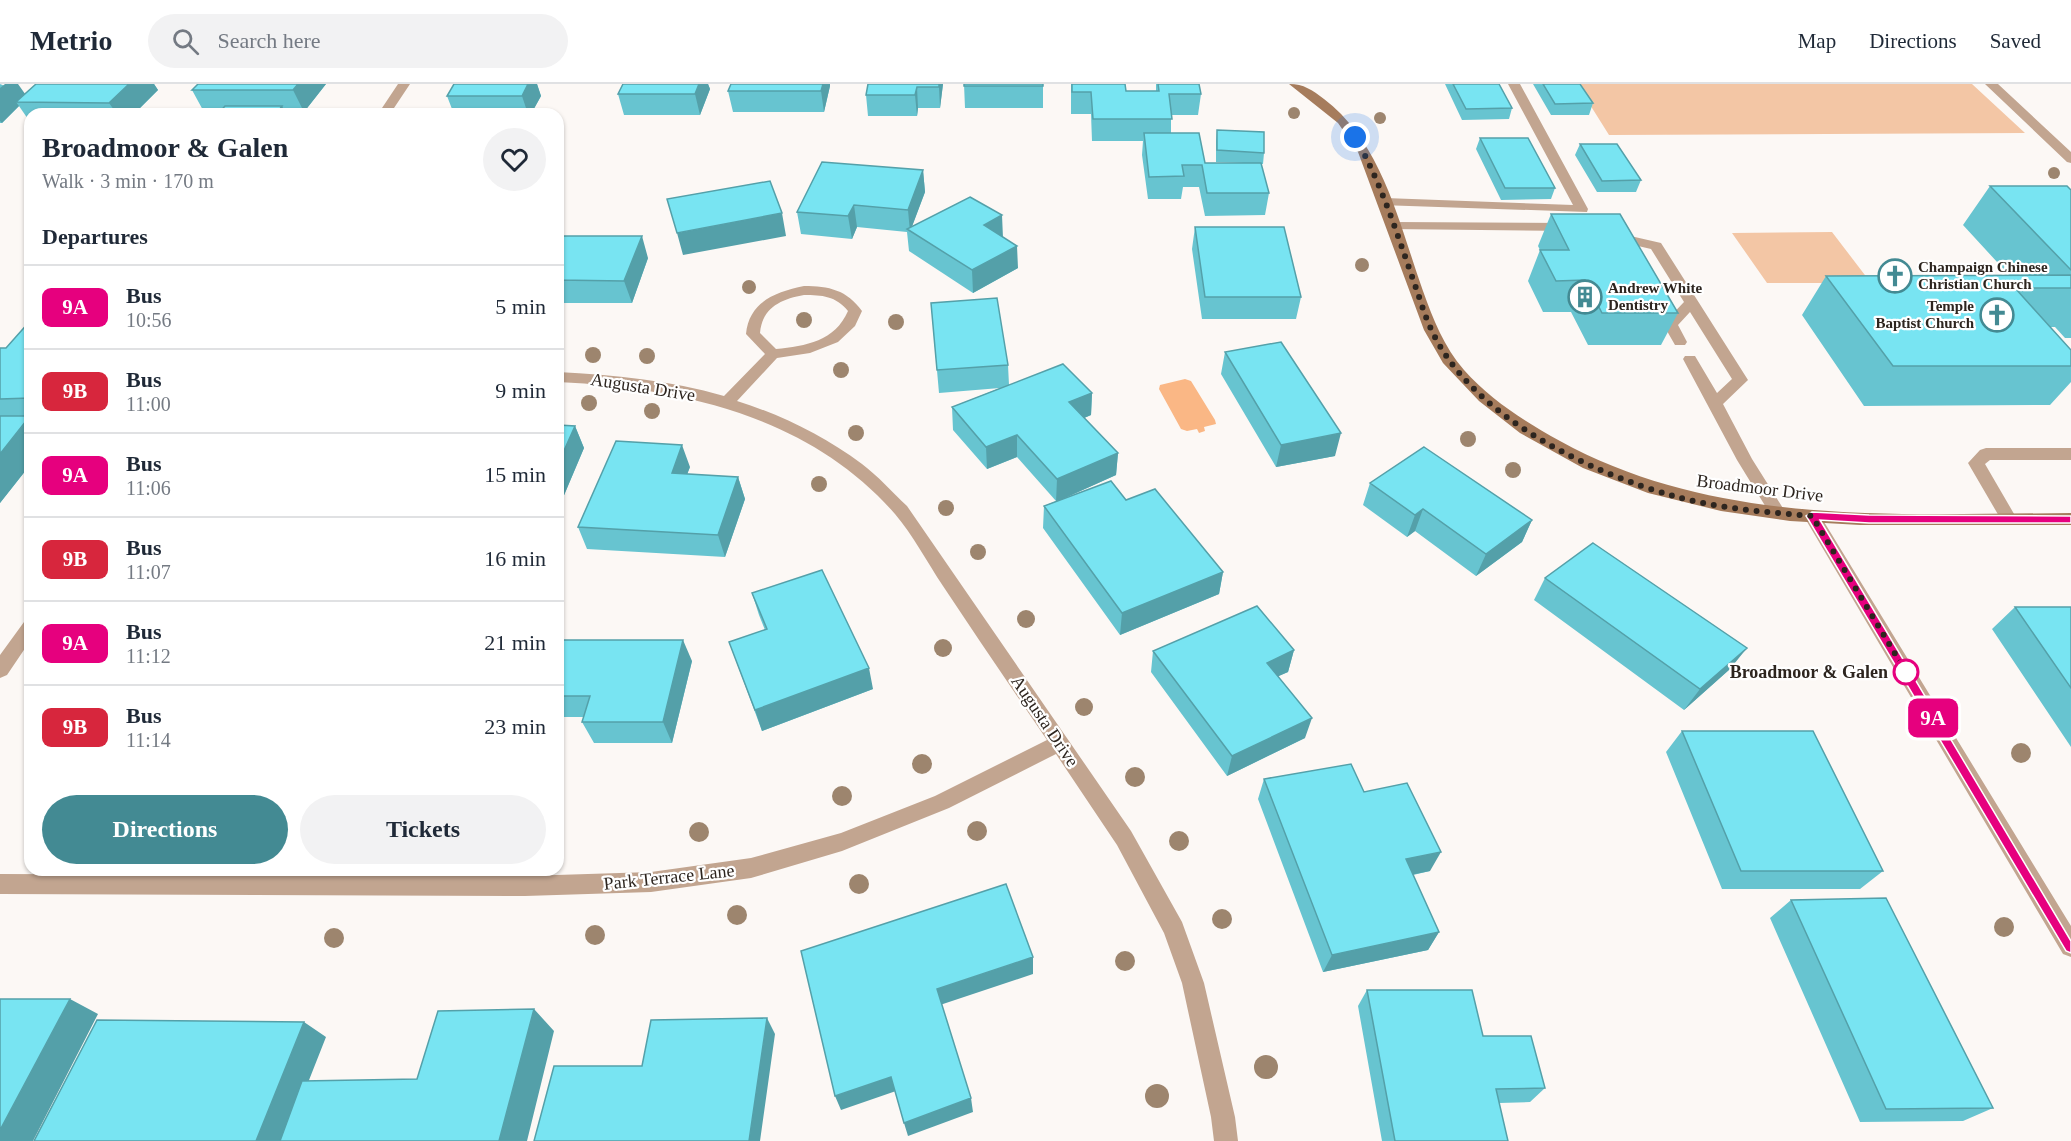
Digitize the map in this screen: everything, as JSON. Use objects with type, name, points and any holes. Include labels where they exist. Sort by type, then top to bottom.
[{"type":"street","points":[[388,108],[404,84]]},
{"type":"street","name":"Broadmoor Drive","points":[[1295,84],[1341,119],[1371,164],[1432,331],[1455,370],[1507,416],[1569,454],[1634,483],[1678,497],[1734,509],[1869,519],[2071,519]]},
{"type":"street","points":[[1385,202],[1582,209],[1514,84]]},
{"type":"street","points":[[1991,84],[2071,159]]},
{"type":"street","points":[[1394,226],[1581,228]]},
{"type":"street","points":[[1603,233],[1656,246],[1740,380],[1715,404]]},
{"type":"street","points":[[727,402],[773,354],[800,351],[827,343],[843,333],[852,322],[855,311],[851,301],[840,294],[819,290],[794,292],[774,299],[760,310],[754,321],[753,334],[773,354]]},
{"type":"street","points":[[1680,342],[1670,324],[1692,302]]},
{"type":"street","points":[[1690,359],[1745,460],[1778,513]]},
{"type":"street","name":"Augusta Drive","points":[[564,377],[602,378],[671,387],[761,414],[810,438],[858,469],[901,510],[1124,838],[1174,929],[1192,984],[1223,1117],[1226,1141]]},
{"type":"street","points":[[2009,519],[1976,464],[1986,454],[2071,454]]},
{"type":"street","points":[[1812,516],[2071,946]]},
{"type":"street","points":[[0,670],[24,636]]},
{"type":"street","name":"Park Terrace Lane","points":[[0,884],[525,886],[651,882],[751,868],[842,842],[942,802],[1060,743]]},
{"type":"shaded area","points":[[1577,84],[1972,84],[2025,133],[1609,135]]},
{"type":"shaded area","points":[[1832,232],[1871,283],[1767,283],[1732,233]]},
{"type":"shaded area","points":[[1185,379],[1191,381],[1215,420],[1216,424],[1204,427],[1205,431],[1199,433],[1197,429],[1187,431],[1181,429],[1159,389],[1160,385]]},
{"type":"building","points":[[36,84],[129,84],[109,103],[16,102]]},
{"type":"building","points":[[198,84],[298,84],[293,90],[192,90]]},
{"type":"building","points":[[454,84],[528,84],[522,96],[447,96]]},
{"type":"building","points":[[623,84],[699,84],[695,94],[618,94]]},
{"type":"building","points":[[731,84],[823,84],[821,91],[728,91]]},
{"type":"building","points":[[868,84],[939,84],[939,87],[917,87],[915,95],[866,95]]},
{"type":"building","points":[[964,84],[1043,84],[1043,86],[964,86]]},
{"type":"building","points":[[1072,84],[1125,84],[1126,91],[1159,91],[1158,84],[1199,84],[1201,94],[1169,94],[1172,119],[1093,119],[1091,92],[1072,92]]},
{"type":"building","points":[[1453,84],[1499,84],[1512,108],[1466,109]]},
{"type":"building","points":[[1543,84],[1580,84],[1593,103],[1555,104]]},
{"type":"building","points":[[225,106],[282,106],[280,108],[223,108]]},
{"type":"building","points":[[1217,130],[1264,132],[1264,153],[1217,150]]},
{"type":"building","points":[[1144,133],[1199,133],[1205,163],[1261,163],[1269,193],[1207,193],[1202,165],[1182,165],[1184,176],[1149,177]]},
{"type":"building","points":[[1480,138],[1528,138],[1555,188],[1505,188]]},
{"type":"building","points":[[1580,144],[1617,144],[1641,180],[1602,181]]},
{"type":"building","points":[[822,162],[923,170],[908,210],[854,205],[848,216],[797,212]]},
{"type":"building","points":[[770,181],[782,213],[677,233],[667,199]]},
{"type":"building","points":[[1990,186],[2067,186],[2071,190],[2071,270]]},
{"type":"building","points":[[970,197],[1002,215],[984,225],[1017,246],[972,270],[907,229]]},
{"type":"building","points":[[1551,214],[1620,214],[1678,313],[1602,313],[1585,280],[1556,281],[1540,250],[1569,250]]},
{"type":"building","points":[[1195,227],[1284,227],[1301,297],[1205,297]]},
{"type":"building","points":[[564,236],[642,236],[624,281],[564,280]]},
{"type":"building","points":[[2071,275],[2071,288],[2015,288],[2071,350],[2071,366],[1893,366],[1826,276]]},
{"type":"building","points":[[997,298],[1008,365],[937,370],[931,303]]},
{"type":"building","points":[[24,328],[24,398],[0,399],[0,348],[6,348]]},
{"type":"building","points":[[1281,342],[1341,433],[1281,445],[1225,352]]},
{"type":"building","points":[[1063,364],[1092,393],[1069,402],[1118,453],[1057,479],[1017,435],[986,447],[952,407]]},
{"type":"building","points":[[0,416],[24,416],[24,424],[0,454]]},
{"type":"building","points":[[564,425],[575,426],[564,451]]},
{"type":"building","points":[[616,441],[682,445],[672,473],[738,477],[718,535],[578,527]]},
{"type":"building","points":[[1424,447],[1532,520],[1486,554],[1423,509],[1415,515],[1370,483]]},
{"type":"building","points":[[1111,481],[1126,500],[1155,489],[1223,572],[1122,613],[1044,506]]},
{"type":"building","points":[[1593,543],[1747,648],[1700,689],[1545,578]]},
{"type":"building","points":[[822,570],[869,668],[755,710],[729,642],[767,629],[752,593]]},
{"type":"building","points":[[1257,606],[1294,650],[1267,663],[1312,718],[1232,756],[1153,651]]},
{"type":"building","points":[[2015,607],[2071,607],[2071,688]]},
{"type":"building","points":[[564,640],[683,640],[663,722],[582,722],[590,696],[564,696]]},
{"type":"building","points":[[1682,731],[1813,731],[1883,871],[1741,871]]},
{"type":"building","points":[[1351,764],[1364,792],[1407,783],[1441,852],[1406,859],[1439,932],[1332,955],[1264,779]]},
{"type":"building","points":[[1006,884],[1033,957],[937,989],[971,1098],[904,1123],[891,1077],[835,1096],[801,951]]},
{"type":"building","points":[[1886,898],[1993,1108],[1886,1109],[1791,900]]},
{"type":"building","points":[[1367,990],[1472,990],[1483,1036],[1531,1036],[1545,1088],[1496,1089],[1508,1141],[1395,1141]]},
{"type":"building","points":[[0,999],[70,999],[0,1130]]},
{"type":"building","points":[[534,1009],[499,1141],[280,1141],[302,1081],[417,1079],[438,1011]]},
{"type":"building","points":[[767,1018],[749,1141],[534,1141],[554,1066],[642,1066],[651,1020]]},
{"type":"building","points":[[97,1020],[304,1022],[256,1141],[34,1141]]},
{"type":"bus line","name":"9A","points":[[2071,519],[1869,519],[1812,516],[2071,946]]},
{"type":"place","name":"Champaign Chinese Christian Church","points":[[1895,276]]},
{"type":"place","name":"Andrew White Dentistry","points":[[1585,297]]},
{"type":"place","name":"Temple Baptist Church","points":[[1997,315]]},
{"type":"place","name":"Broadmoor & Galen","points":[[1906,672]]},
{"type":"route","points":[[1355,137],[1371,164],[1432,331],[1455,370],[1507,416],[1549,443],[1590,465],[1634,483],[1678,497],[1734,509],[1812,516],[1906,672]]}]
